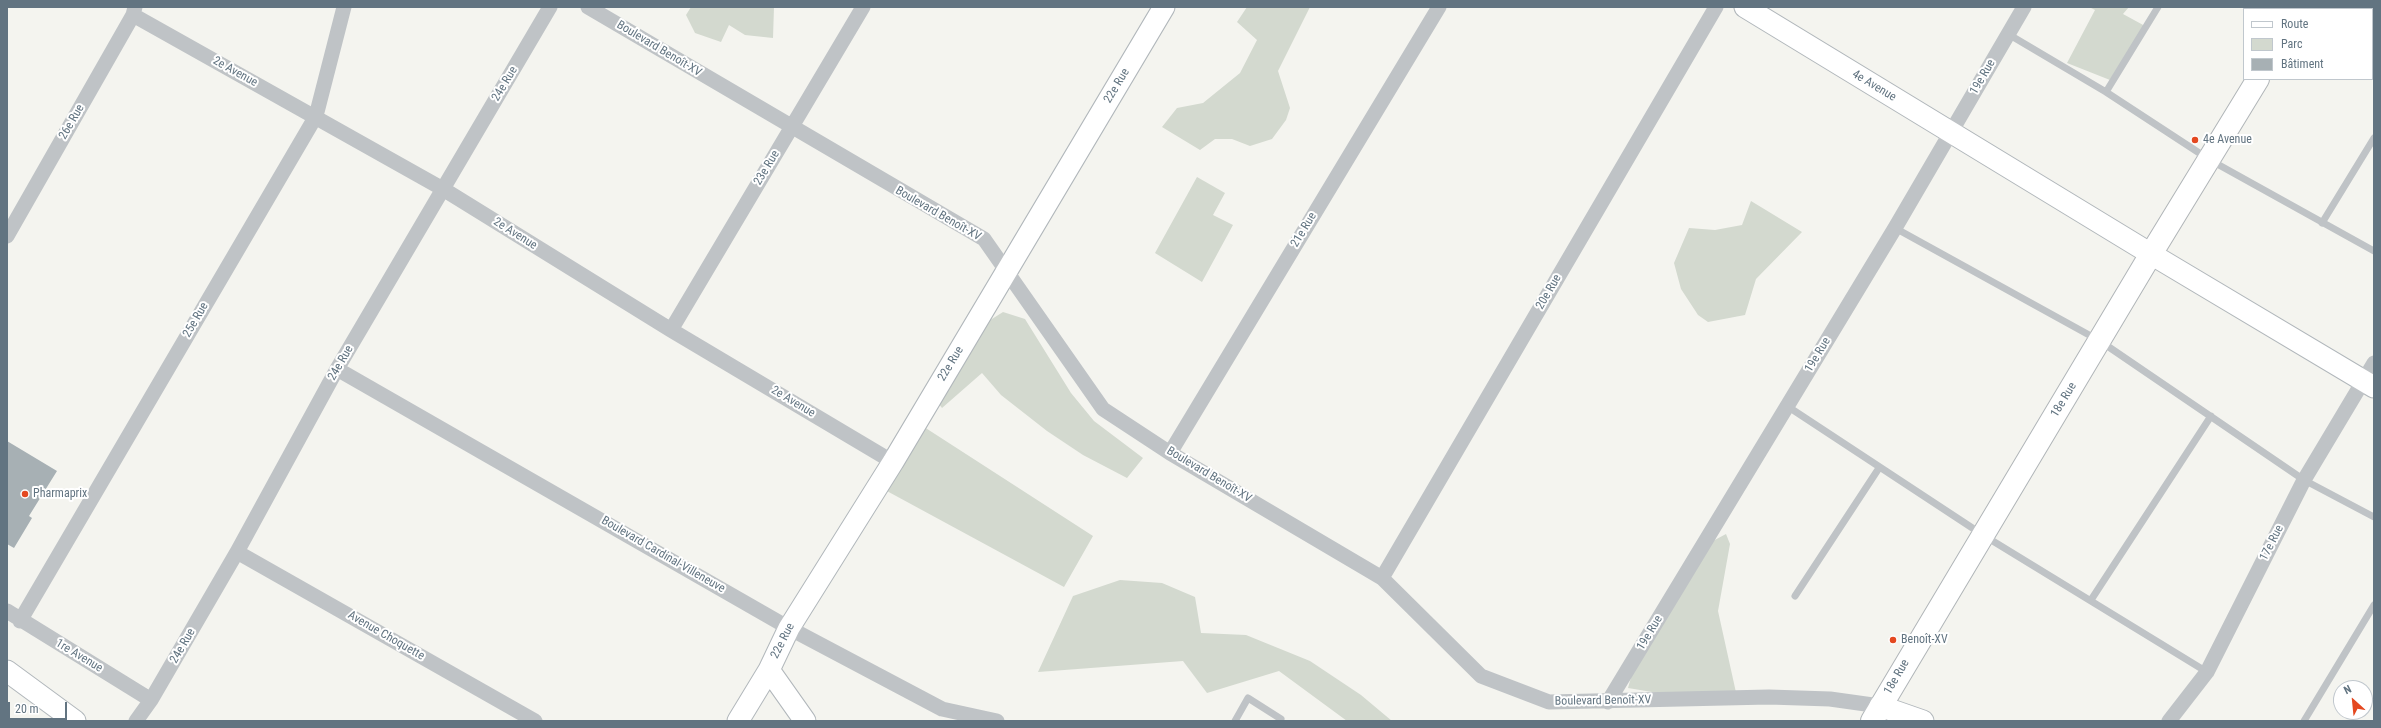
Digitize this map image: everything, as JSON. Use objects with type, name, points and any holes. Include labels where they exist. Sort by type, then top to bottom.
[{"type":"main road","name":"18e Rue","points":[[1876,713],[2151,254],[2210,160],[2257,80]]},
{"type":"street","name":"25e Rue","points":[[20,621],[316,116],[344,7]]},
{"type":"street","name":"24e Rue","points":[[136,721],[151,700],[237,552],[337,370],[550,7]]},
{"type":"street","name":"Boulevard Benoît-XV","points":[[588,7],[791,128],[984,239],[1104,409],[1170,453],[1382,578],[1481,676],[1549,702],[1608,702],[1769,697],[1830,699],[1876,713],[1923,721]]},
{"type":"street","name":"23e Rue","points":[[671,330],[863,7]]},
{"type":"street","name":"22e Rue","points":[[738,721],[769,670],[789,628],[893,462],[1164,7]]},
{"type":"street","name":"21e Rue","points":[[1170,453],[1439,7]]},
{"type":"street","name":"20e Rue","points":[[1382,578],[1716,7]]},
{"type":"street","name":"4e Avenue","points":[[1745,7],[2368,384]]},
{"type":"street","name":"19e Rue","points":[[1608,702],[1895,228],[2024,7]]},
{"type":"street","name":"2e Avenue","points":[[134,11],[443,189],[671,330],[893,462]]},
{"type":"street","name":"26e Rue","points":[[7,236],[134,11]]},
{"type":"street","name":"17e Rue","points":[[2169,721],[2207,672],[2304,480],[2368,384],[2374,363]]},
{"type":"street","name":"Boulevard Cardinal-Villeneuve","points":[[337,370],[789,628],[942,709],[997,721]]},
{"type":"street","name":"Avenue Choquette","points":[[237,552],[535,721]]},
{"type":"street","name":"1re Avenue","points":[[7,611],[20,621],[151,700]]},
{"type":"street","points":[[769,670],[805,721]]},
{"type":"street","points":[[7,671],[75,721]]},
{"type":"lane","points":[[2106,92],[2158,7]]},
{"type":"lane","points":[[2007,34],[2106,92],[2210,160],[2374,250]]},
{"type":"lane","points":[[2322,222],[2374,138]]},
{"type":"lane","points":[[1895,228],[2100,341],[2304,480],[2374,517]]},
{"type":"lane","points":[[1787,406],[1879,468],[1983,534],[2207,672]]},
{"type":"lane","points":[[2091,600],[2211,416]]},
{"type":"lane","points":[[1795,596],[1879,468]]},
{"type":"lane","points":[[2304,721],[2374,605]]},
{"type":"lane","points":[[1235,721],[1248,698],[1281,720]]},
{"type":"green space","points":[[691,7],[774,7],[773,38],[745,35],[729,25],[721,42],[695,33],[686,15]]},
{"type":"green space","points":[[1247,7],[1310,7],[1278,71],[1290,108],[1286,120],[1272,139],[1250,146],[1232,139],[1215,139],[1200,150],[1162,127],[1177,108],[1203,103],[1240,73],[1257,40],[1237,22]]},
{"type":"green space","points":[[2089,7],[2129,7],[2123,14],[2145,26],[2110,80],[2067,63],[2095,10]]},
{"type":"green space","points":[[1197,177],[1225,193],[1213,215],[1233,225],[1202,282],[1155,253]]},
{"type":"green space","points":[[1751,201],[1802,232],[1756,279],[1745,315],[1708,322],[1698,315],[1681,289],[1674,263],[1689,228],[1715,230],[1742,225]]},
{"type":"green space","points":[[1003,312],[1025,319],[1071,393],[1094,421],[1143,458],[1127,478],[1083,455],[1047,431],[1001,395],[982,373],[942,408],[933,396],[984,324]]},
{"type":"green space","points":[[921,425],[1093,536],[1064,587],[885,490]]},
{"type":"green space","points":[[1726,534],[1730,544],[1718,611],[1737,697],[1664,694],[1628,688],[1636,660],[1711,542]]},
{"type":"green space","points":[[1120,580],[1162,583],[1195,597],[1201,633],[1246,635],[1310,661],[1361,695],[1392,721],[1347,721],[1279,671],[1207,693],[1183,661],[1038,672],[1073,596]]},
{"type":"building","name":"Pharmaprix","points":[[7,441],[57,471],[29,516],[32,518],[14,548],[7,544]]},
{"type":"place","name":"4e Avenue","points":[[2195,140]]},
{"type":"place","name":"Pharmaprix","points":[[25,494]]},
{"type":"place","name":"Benoît-XV","points":[[1893,640]]}]
